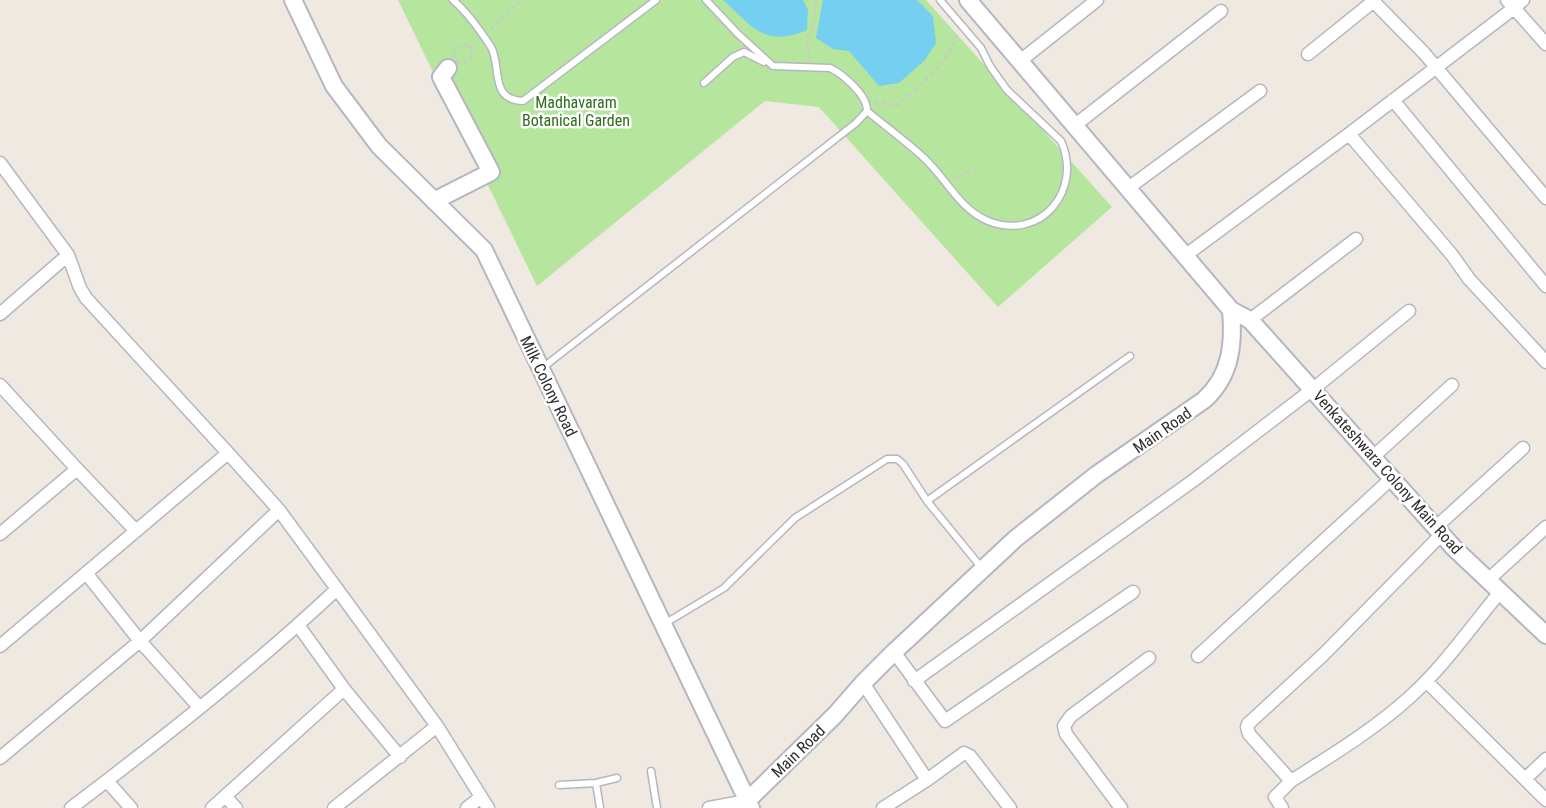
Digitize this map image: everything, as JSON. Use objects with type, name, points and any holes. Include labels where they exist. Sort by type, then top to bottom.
[{"type":"street","name":"Milk Colony Road","points":[[293,0],[334,86],[379,146],[484,250],[749,804]]},
{"type":"street","points":[[968,0],[1231,309]]},
{"type":"street","points":[[1020,61],[1097,0]]},
{"type":"street","points":[[1308,54],[1374,0],[1436,68],[1546,198]]},
{"type":"street","points":[[1186,255],[1436,68],[1515,2],[1546,44]]},
{"type":"street","points":[[1074,126],[1221,11]]},
{"type":"street","points":[[434,201],[491,172],[441,77],[448,68]]},
{"type":"street","points":[[1127,189],[1260,91]]},
{"type":"street","points":[[1393,100],[1546,286]]},
{"type":"street","points":[[1349,134],[1452,255],[1469,279],[1546,362]]},
{"type":"street","points":[[0,162],[68,255],[80,288],[86,297],[279,510],[437,726],[488,808]]},
{"type":"street","points":[[1250,320],[1356,239]]},
{"type":"street","points":[[0,314],[68,255]]},
{"type":"street","name":"Venkateshwara Colony Main Road","points":[[1231,309],[1250,320],[1439,531],[1546,635]]},
{"type":"street","name":"Main Road","points":[[749,804],[894,652],[1016,539],[1096,475],[1215,390],[1223,378],[1229,357],[1233,331],[1231,309]]},
{"type":"street","points":[[914,681],[1194,480],[1313,390],[1409,311]]},
{"type":"street","points":[[0,385],[136,531]]},
{"type":"street","points":[[1373,457],[1452,385]]},
{"type":"street","points":[[1291,782],[1249,734],[1248,724],[1323,655],[1439,531],[1523,448]]},
{"type":"street","points":[[0,646],[228,453]]},
{"type":"street","points":[[0,534],[77,469]]},
{"type":"street","points":[[1198,656],[1392,478]]},
{"type":"street","points":[[0,758],[140,641],[279,510]]},
{"type":"street","points":[[1282,808],[1275,797],[1291,782],[1370,730],[1426,681],[1494,586],[1546,527]]},
{"type":"street","points":[[86,573],[140,641],[199,707]]},
{"type":"street","points":[[71,808],[199,707],[298,625],[337,589]]},
{"type":"street","points":[[894,652],[945,721],[1133,592]]},
{"type":"street","points":[[298,625],[344,689],[400,757]]},
{"type":"street","points":[[1121,808],[1066,734],[1064,726],[1071,716],[1149,658]]},
{"type":"street","points":[[1426,681],[1546,800]]},
{"type":"street","points":[[863,683],[927,780]]},
{"type":"street","points":[[212,808],[344,689]]},
{"type":"street","points":[[334,808],[437,726]]},
{"type":"street","points":[[883,808],[961,755],[968,754],[1010,808]]},
{"type":"street","points":[[1526,779],[1546,759]]},
{"type":"street","points":[[107,781],[131,808]]},
{"type":"street","points":[[225,796],[236,808]]},
{"type":"street","points":[[467,808],[481,796]]},
{"type":"street","points":[[709,808],[749,804]]},
{"type":"lane","points":[[453,0],[468,16],[494,53],[501,90],[516,101],[523,101],[656,0]]},
{"type":"lane","points":[[706,0],[773,66]]},
{"type":"lane","points":[[704,84],[734,57],[744,52],[773,66],[830,68],[838,72],[866,101],[867,111],[925,159],[967,208],[989,221],[1006,225],[1021,226],[1034,222],[1058,201],[1064,188],[1067,175],[1066,152],[1061,141],[1011,95],[990,66],[981,48],[940,0]]},
{"type":"lane","points":[[541,370],[856,123],[867,111]]},
{"type":"lane","points":[[927,501],[1130,356]]},
{"type":"lane","points":[[663,624],[724,588],[785,526],[887,459],[897,459],[903,464],[927,501],[983,570]]},
{"type":"lane","points":[[651,771],[657,808]]},
{"type":"lane","points":[[560,785],[596,783],[617,778]]},
{"type":"lane","points":[[596,783],[600,808]]},
{"type":"path","points":[[470,48],[522,0]]},
{"type":"path","points":[[811,68],[807,38],[813,29],[816,0]]},
{"type":"path","points":[[866,101],[898,105],[922,84],[956,41],[957,20]]},
{"type":"path","points":[[462,45],[470,48],[469,60],[460,62],[457,60],[454,51],[457,47],[462,45]]},
{"type":"path","points":[[946,183],[953,178],[960,178],[965,173],[976,170]]},
{"type":"green space","name":"Madhavaram Botanical Garden","points":[[398,0],[926,0],[1112,207],[998,307],[819,107],[765,101],[537,286]]},
{"type":"water","points":[[723,0],[803,0],[808,10],[807,30],[780,37],[769,36],[751,26]]},
{"type":"water","points":[[823,0],[917,0],[933,16],[936,43],[925,60],[899,83],[879,86],[849,51],[833,49],[816,38]]}]
